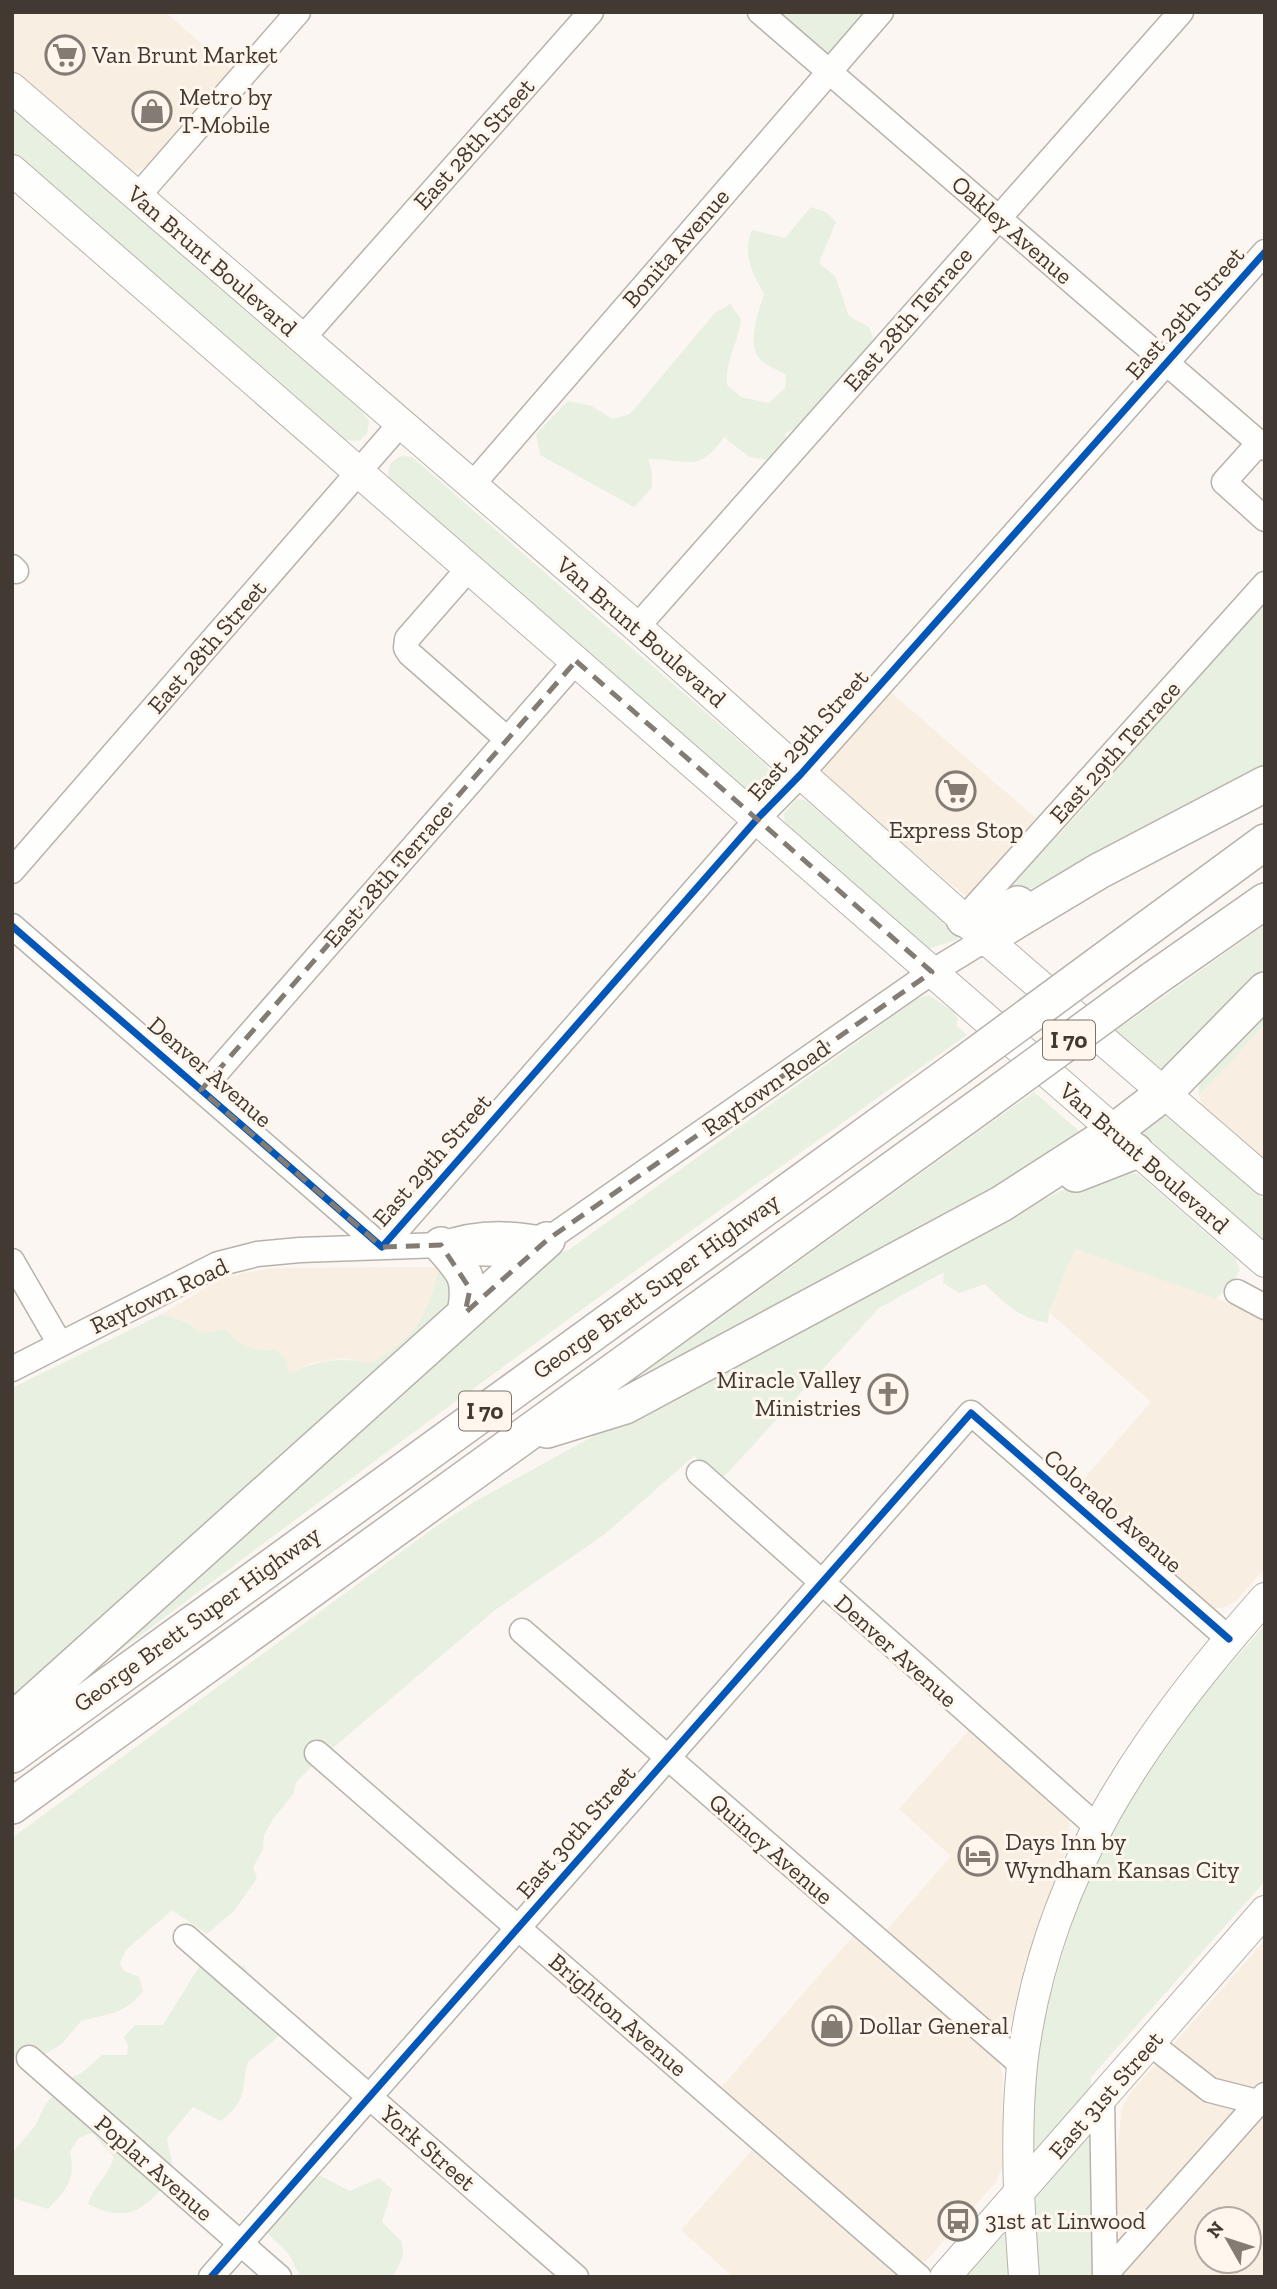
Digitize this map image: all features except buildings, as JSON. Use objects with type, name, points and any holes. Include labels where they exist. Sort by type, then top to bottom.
[{"type":"highway","points":[[975,929],[1099,871],[1265,784]]},
{"type":"highway","name":"George Brett Super Highway","points":[[12,1755],[1265,842]]},
{"type":"highway","name":"George Brett Super Highway","points":[[12,1806],[1152,980],[1265,901]]},
{"type":"highway","points":[[520,1438],[625,1406],[1001,1204],[1124,1142],[1165,1092],[1265,990]]},
{"type":"highway","points":[[12,1721],[547,1240]]},
{"type":"highway","points":[[441,1245],[461,1268],[470,1289],[465,1313]]},
{"type":"main road","name":"Van Brunt Boulevard","points":[[12,88],[637,627],[975,929],[1265,1180]]},
{"type":"main road","name":"Van Brunt Boulevard","points":[[12,170],[758,818],[1124,1142],[1263,1258]]},
{"type":"main road","points":[[1024,2277],[1018,2196],[1023,2065],[1034,2000],[1059,1912],[1096,1826],[1147,1743],[1265,1598]]},
{"type":"main road","name":"East 31st Street","points":[[945,2277],[1152,2044],[1265,1911]]},
{"type":"street","points":[[137,197],[298,12]]},
{"type":"street","name":"East 28th Street","points":[[302,339],[591,12]]},
{"type":"street","name":"Oakley Avenue","points":[[760,12],[1262,446]]},
{"type":"street","name":"Bonita Avenue","points":[[472,485],[881,12]]},
{"type":"street","name":"East 28th Terrace","points":[[637,627],[1181,12]]},
{"type":"street","name":"East 29th Street","points":[[382,1247],[758,818],[801,774],[1265,252]]},
{"type":"street","name":"East 28th Street","points":[[12,871],[401,423]]},
{"type":"street","points":[[1262,446],[1224,482],[1265,519]]},
{"type":"street","points":[[469,568],[407,639],[406,648],[507,739]]},
{"type":"street","name":"East 29th Terrace","points":[[975,929],[1265,584]]},
{"type":"street","name":"East 28th Terrace","points":[[201,1090],[576,661]]},
{"type":"street","name":"Denver Avenue","points":[[12,926],[382,1247]]},
{"type":"street","name":"Raytown Road","points":[[12,1369],[218,1264],[257,1254],[441,1245],[466,1253],[520,1254],[547,1240],[932,972],[975,929]]},
{"type":"street","points":[[12,1261],[60,1344]]},
{"type":"street","points":[[1237,1292],[1265,1307]]},
{"type":"street","name":"East 30th Street","points":[[211,2277],[971,1413]]},
{"type":"street","name":"Colorado Avenue","points":[[971,1413],[1229,1639]]},
{"type":"street","name":"Denver Avenue","points":[[699,1473],[1096,1826]]},
{"type":"street","name":"Quincy Avenue","points":[[522,1631],[1023,2065]]},
{"type":"street","name":"Brighton Avenue","points":[[317,1753],[919,2277]]},
{"type":"street","name":"York Street","points":[[186,1937],[576,2277]]},
{"type":"street","points":[[1152,2044],[1210,2090],[1263,2100]]},
{"type":"street","name":"Poplar Avenue","points":[[29,2058],[279,2277]]},
{"type":"street","points":[[1102,2099],[1105,2276]]},
{"type":"street","points":[[1105,2276],[1263,2100]]},
{"type":"highlighted area","points":[[576,661],[932,972],[547,1240],[465,1313],[470,1289],[441,1245],[382,1247],[201,1090]]},
{"type":"shaded area","points":[[14,12],[165,12],[233,71],[148,165],[138,171],[128,171],[12,73]]},
{"type":"shaded area","points":[[778,12],[867,12],[829,52],[822,51]]},
{"type":"shaded area","points":[[12,108],[361,410],[369,421],[367,434],[359,441],[346,440],[336,434],[12,151]]},
{"type":"shaded area","points":[[811,207],[826,212],[836,222],[819,263],[835,276],[849,316],[869,327],[873,338],[867,354],[843,386],[828,391],[809,421],[786,433],[784,449],[770,460],[749,457],[724,437],[715,449],[699,461],[648,459],[652,472],[652,488],[634,507],[540,455],[536,434],[568,401],[591,406],[613,419],[630,414],[715,313],[730,304],[741,319],[728,367],[727,385],[741,397],[769,403],[785,388],[786,375],[763,362],[756,353],[755,328],[764,294],[750,263],[749,239],[752,230],[785,238]]},
{"type":"shaded area","points":[[402,456],[412,457],[764,763],[770,771],[763,786],[749,793],[389,480],[390,465]]},
{"type":"shaded area","points":[[1265,600],[1265,773],[995,906],[991,898],[1066,827]]},
{"type":"shaded area","points":[[888,690],[1038,820],[972,895],[965,896],[827,779],[823,769],[826,762]]},
{"type":"shaded area","points":[[796,799],[805,800],[960,934],[957,940],[928,949],[785,825],[784,814]]},
{"type":"shaded area","points":[[1265,925],[1265,978],[1162,1072],[1115,1031]]},
{"type":"shaded area","points":[[929,995],[954,1012],[958,1019],[956,1025],[967,1035],[486,1379],[12,1732],[544,1258],[570,1249],[917,999]]},
{"type":"shaded area","points":[[1265,1010],[1265,1024],[1199,1096],[1199,1081]]},
{"type":"shaded area","points":[[1265,1024],[1265,1161],[1203,1108],[1199,1096]]},
{"type":"shaded area","points":[[1034,1092],[1087,1138],[605,1401]]},
{"type":"shaded area","points":[[1155,1106],[1265,1200],[1265,1245],[1136,1132]]},
{"type":"shaded area","points":[[1103,1170],[1138,1174],[1235,1258],[1240,1270],[1232,1283],[1216,1299],[1075,1249],[1049,1312],[1048,1323],[1029,1318],[1013,1309],[985,1284],[959,1293],[943,1283],[944,1272],[879,1308],[721,1480],[694,1456],[605,1534],[495,1610],[313,1765],[296,1782],[293,1794],[264,1835],[263,1850],[253,1867],[257,1878],[234,1911],[207,1934],[172,1910],[126,1950],[120,1963],[124,1971],[139,1977],[143,1991],[137,1999],[123,2009],[81,2021],[62,2044],[45,2054],[32,2049],[12,2058],[12,1838],[438,1525],[474,1502],[833,1304]]},
{"type":"shaded area","points":[[1075,1249],[1265,1316],[1265,1568],[1236,1601],[1223,1608],[1212,1608],[1075,1489],[1151,1402],[1049,1312]]},
{"type":"shaded area","points":[[440,1267],[426,1311],[404,1344],[372,1363],[342,1358],[312,1363],[288,1374],[275,1350],[254,1351],[238,1342],[225,1329],[203,1333],[187,1321],[162,1314],[221,1279],[244,1273],[274,1268]]},
{"type":"shaded area","points":[[440,1267],[452,1274],[457,1300],[12,1705],[12,1388],[162,1314],[187,1322],[203,1333],[225,1329],[247,1346],[260,1350],[275,1350],[286,1359],[289,1373],[330,1361],[372,1363],[401,1343],[418,1324]]},
{"type":"shaded area","points":[[1265,1625],[1265,1881],[1091,2077],[1095,2277],[966,2277],[1035,2199],[1031,2123],[1037,2058],[1070,1929],[1104,1845],[1123,1807],[1158,1753],[1202,1697]]},
{"type":"shaded area","points":[[971,1728],[1070,1819],[1066,1851],[1037,1928],[1012,2019],[1002,2027],[992,2025],[884,1933],[951,1856],[899,1809]]},
{"type":"shaded area","points":[[853,1936],[999,2062],[1003,2077],[1002,2168],[995,2183],[926,2261],[917,2261],[720,2089]]},
{"type":"shaded area","points":[[1265,1940],[1265,2277],[1122,2277],[1115,2170],[1122,2107],[1131,2092]]},
{"type":"shaded area","points":[[216,1954],[245,1967],[281,2034],[248,2062],[242,2094],[236,2107],[221,2121],[193,2107],[167,2138],[172,2165],[168,2180],[156,2195],[132,2212],[111,2212],[88,2204],[114,2157],[92,2133],[79,2138],[70,2151],[71,2177],[60,2196],[48,2209],[13,2198],[13,2152],[35,2126],[45,2105],[67,2080],[83,2072],[102,2055],[127,2055],[128,2046],[124,2037],[135,2025],[163,2025],[200,1965]]},
{"type":"shaded area","points":[[752,2150],[898,2277],[733,2277],[681,2230]]},
{"type":"shaded area","points":[[317,2174],[350,2191],[379,2178],[392,2189],[382,2222],[402,2242],[403,2256],[393,2277],[302,2277],[287,2252],[269,2234],[267,2231]]},
{"type":"cycle path","points":[[12,926],[382,1247],[758,818],[801,774],[1265,252]]},
{"type":"cycle path","points":[[211,2277],[971,1413],[1229,1639]]},
{"type":"place","name":"Van Brunt Market","points":[[65,55]]},
{"type":"place","name":"Metro by T-Mobile","points":[[152,111]]},
{"type":"place","name":"Express Stop","points":[[956,791]]},
{"type":"place","name":"Miracle Valley Ministries","points":[[888,1394]]},
{"type":"place","name":"Days Inn by Wyndham Kansas City","points":[[978,1856]]},
{"type":"place","name":"Dollar General","points":[[832,2026]]},
{"type":"place","name":"31st at Linwood","points":[[958,2221]]}]
